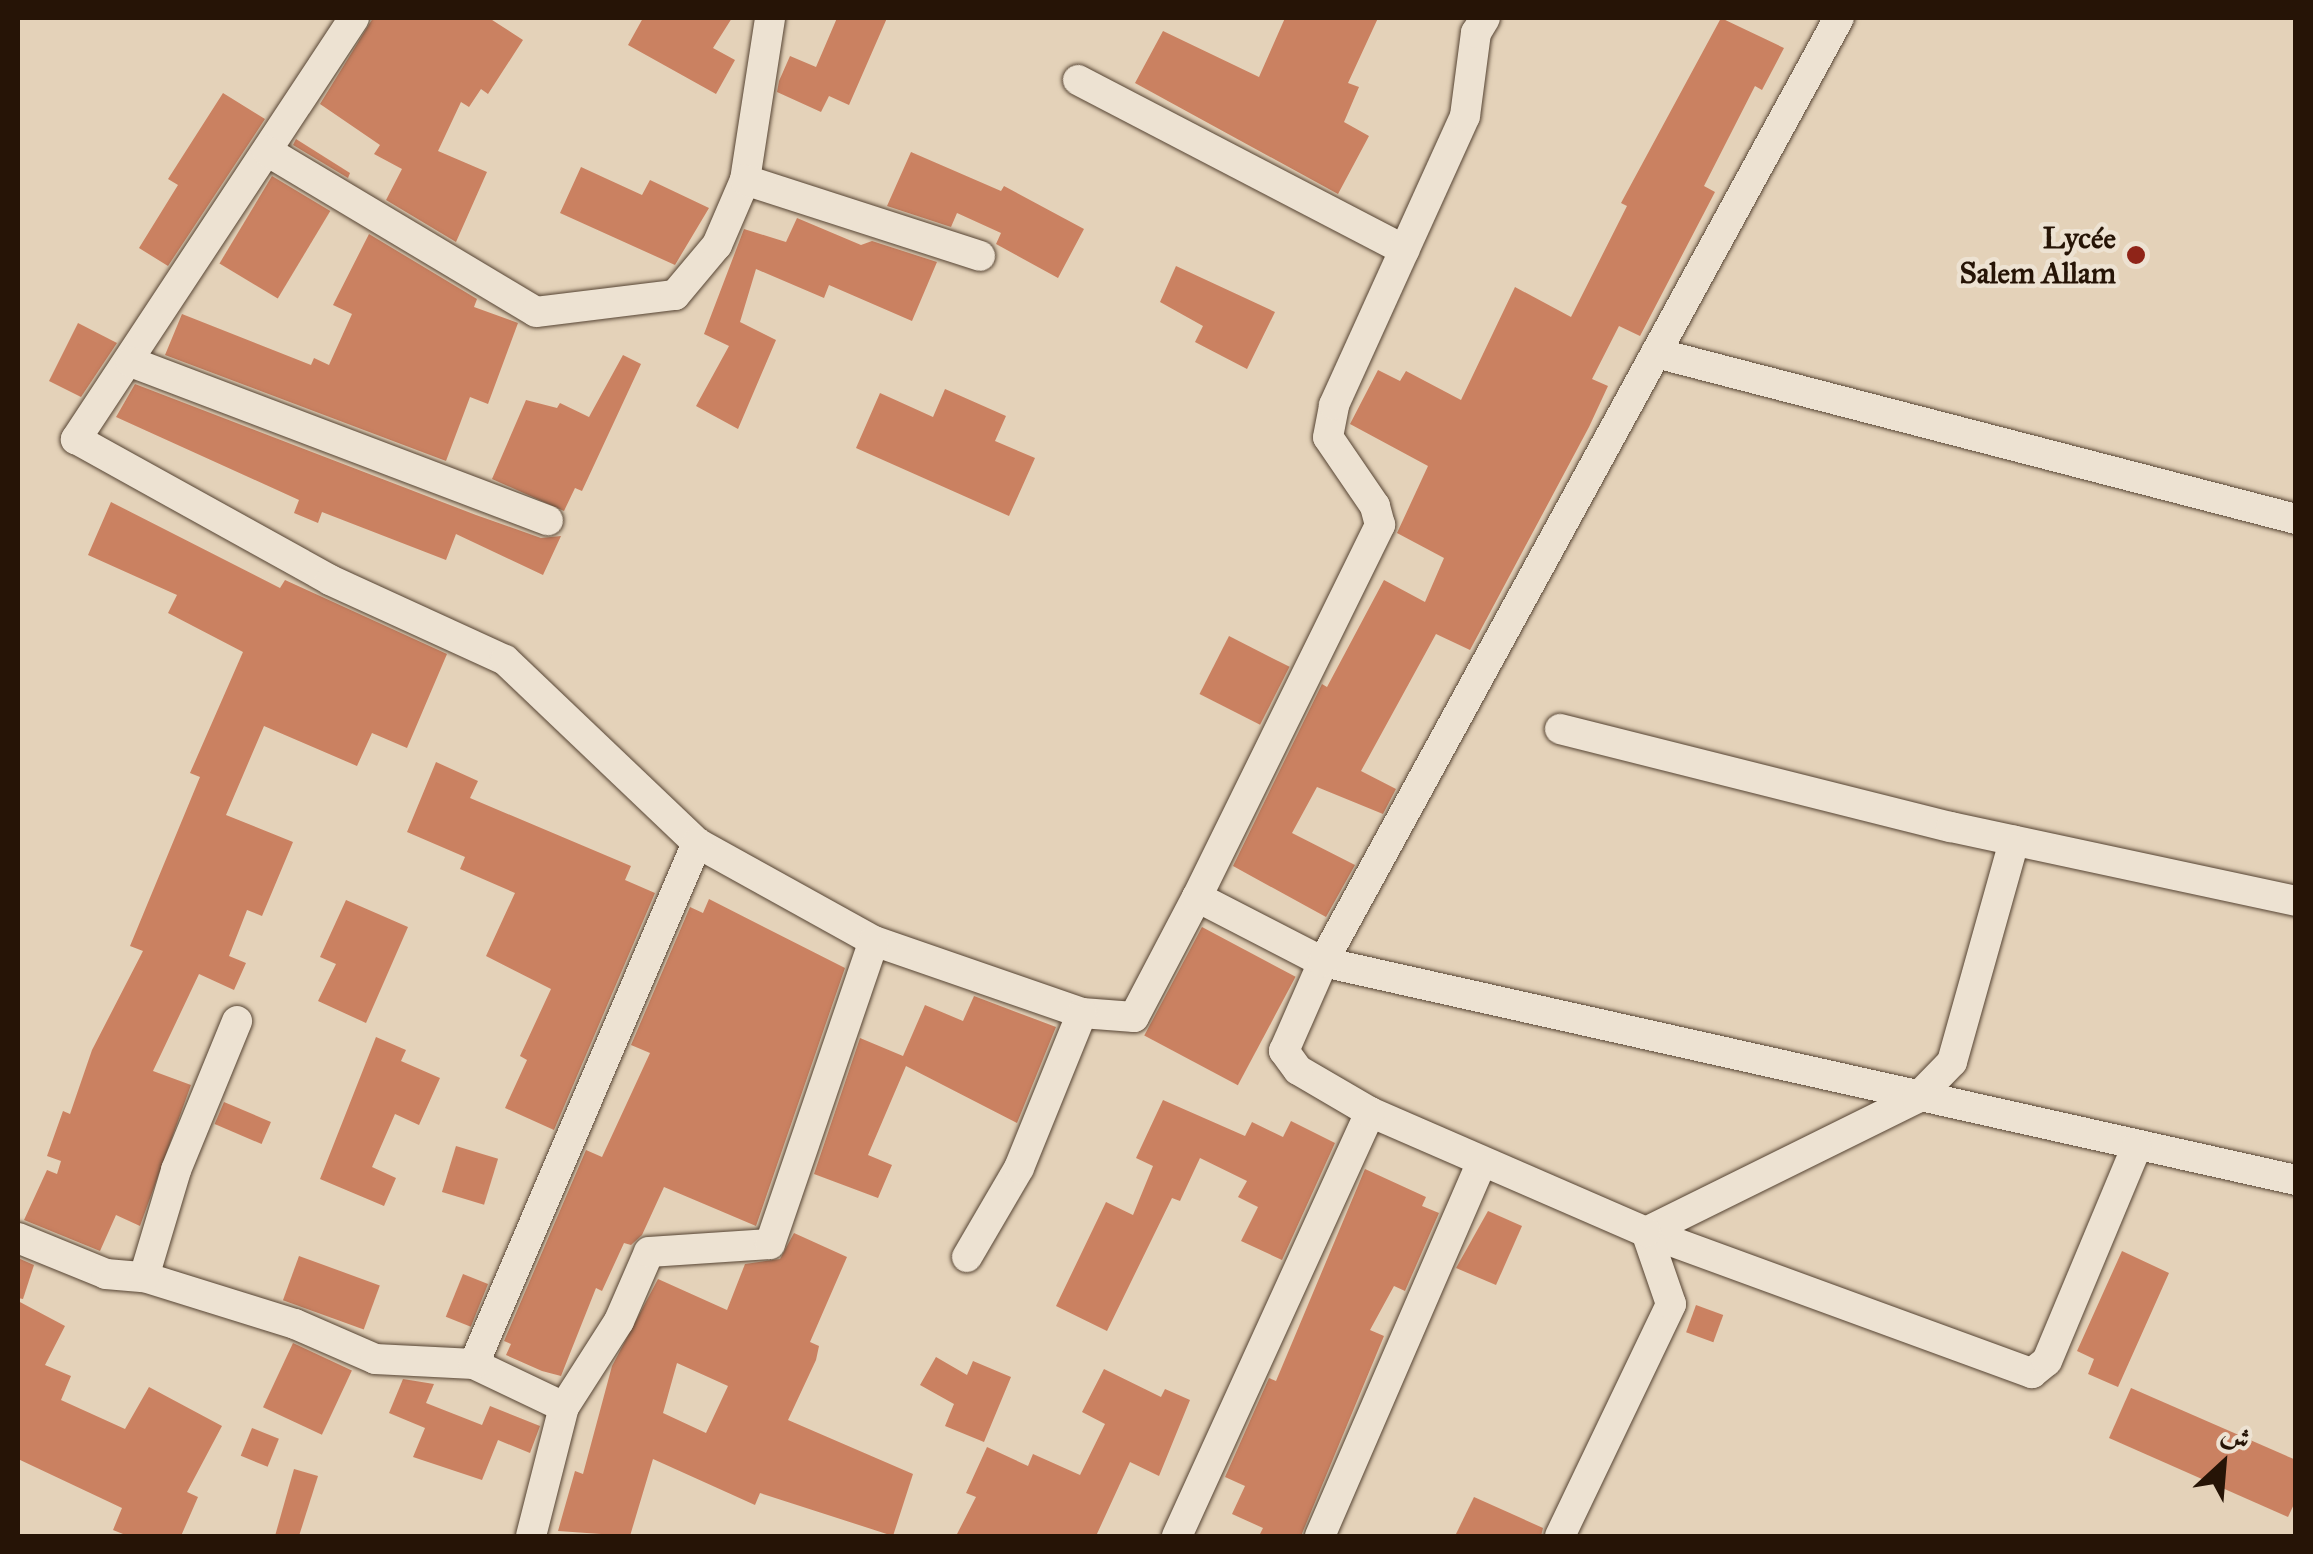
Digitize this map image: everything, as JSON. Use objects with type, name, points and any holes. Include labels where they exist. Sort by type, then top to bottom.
[{"type":"street","points":[[354,18],[131,362],[76,439],[330,580],[504,660],[698,842],[874,941],[1082,1014],[1134,1017],[1380,525],[1375,506],[1328,437],[1334,405],[1465,116],[1476,32],[1485,18]]},
{"type":"street","points":[[267,152],[536,312],[676,295],[717,245],[745,180],[770,18]]},
{"type":"street","points":[[1839,18],[1323,962],[1284,1050],[1298,1070],[1370,1112],[1480,1164],[1646,1232],[2032,1373],[2047,1361],[2136,1148]]},
{"type":"street","points":[[1078,80],[1404,250]]},
{"type":"street","points":[[745,180],[980,256]]},
{"type":"street","points":[[1656,354],[2296,518]]},
{"type":"street","points":[[131,362],[548,520]]},
{"type":"street","points":[[1560,729],[2014,841],[2296,901]]},
{"type":"street","points":[[1646,1232],[1917,1098],[1952,1062],[2014,841]]},
{"type":"street","points":[[474,1364],[698,842]]},
{"type":"street","points":[[1196,897],[1323,962],[2136,1148],[2296,1180]]},
{"type":"street","points":[[531,1536],[564,1407],[619,1320],[648,1252],[770,1244],[874,941]]},
{"type":"street","points":[[967,1257],[1018,1168],[1082,1014]]},
{"type":"street","points":[[144,1278],[176,1170],[236,1022]]},
{"type":"street","points":[[1177,1536],[1370,1112]]},
{"type":"street","points":[[1320,1536],[1480,1164]]},
{"type":"street","points":[[1560,1536],[1672,1304],[1646,1232]]},
{"type":"street","points":[[18,1238],[106,1274],[144,1278],[295,1324],[375,1358],[474,1364],[564,1407]]},
{"type":"building","points":[[373,18],[489,18],[523,40],[488,94],[481,89],[469,107],[461,102],[438,151],[487,172],[456,242],[386,200],[402,169],[374,154],[380,145],[320,104]]},
{"type":"building","points":[[643,18],[732,18],[713,48],[735,60],[716,94],[628,45]]},
{"type":"building","points":[[837,18],[887,18],[849,105],[829,96],[821,112],[777,92],[790,56],[816,67]]},
{"type":"building","points":[[1285,18],[1378,18],[1348,83],[1359,87],[1344,122],[1369,136],[1338,194],[1135,83],[1163,31],[1259,77]]},
{"type":"building","points":[[1721,18],[1784,48],[1762,90],[1755,86],[1704,186],[1715,192],[1640,336],[1619,326],[1592,379],[1608,386],[1470,650],[1436,634],[1361,771],[1396,789],[1383,814],[1317,787],[1292,833],[1355,865],[1326,917],[1233,866],[1322,684],[1327,687],[1384,580],[1425,602],[1444,558],[1397,533],[1428,466],[1350,424],[1378,370],[1400,381],[1406,371],[1461,400],[1515,287],[1571,317],[1627,206],[1621,203]]},
{"type":"building","points":[[223,93],[265,119],[168,266],[139,248],[178,185],[168,179]]},
{"type":"building","points":[[296,139],[350,173],[348,178],[293,145]]},
{"type":"building","points":[[911,152],[1001,191],[1004,186],[1084,229],[1058,278],[996,244],[1001,233],[957,213],[951,227],[887,206]]},
{"type":"building","points":[[581,167],[642,195],[650,180],[709,208],[675,265],[560,213]]},
{"type":"building","points":[[272,176],[330,211],[278,298],[219,263]]},
{"type":"building","points":[[797,218],[861,245],[872,241],[937,262],[912,321],[829,285],[824,298],[756,269],[740,322],[776,340],[738,429],[696,406],[729,346],[704,334],[744,229],[786,242]]},
{"type":"building","points":[[369,234],[477,299],[474,307],[518,323],[488,404],[470,397],[446,461],[165,355],[182,314],[311,365],[314,358],[329,365],[352,314],[333,305]]},
{"type":"building","points":[[1176,266],[1275,312],[1247,369],[1195,342],[1203,326],[1160,302]]},
{"type":"building","points":[[78,323],[117,343],[81,397],[49,381]]},
{"type":"building","points":[[623,355],[641,364],[582,491],[575,488],[564,511],[492,479],[526,400],[557,408],[560,403],[589,417]]},
{"type":"building","points":[[135,384],[476,515],[541,538],[561,536],[543,575],[456,534],[446,560],[322,512],[318,523],[294,513],[299,500],[116,417]]},
{"type":"building","points":[[945,389],[1006,416],[995,441],[1035,458],[1009,516],[856,448],[880,393],[933,417]]},
{"type":"building","points":[[111,502],[280,588],[285,580],[447,654],[407,748],[372,733],[357,766],[264,726],[226,815],[293,842],[262,916],[247,910],[229,956],[246,963],[234,990],[199,974],[153,1071],[191,1085],[140,1226],[116,1215],[100,1251],[24,1220],[47,1170],[57,1174],[61,1161],[47,1156],[63,1111],[70,1114],[92,1050],[143,951],[130,946],[200,777],[190,773],[243,652],[168,613],[177,595],[88,555]]},
{"type":"building","points":[[1229,636],[1290,667],[1260,725],[1199,694]]},
{"type":"building","points":[[436,762],[478,781],[470,798],[631,866],[625,880],[655,893],[554,1130],[505,1108],[527,1060],[520,1056],[551,989],[486,956],[515,893],[460,869],[465,857],[407,832]]},
{"type":"building","points":[[709,899],[845,968],[756,1226],[664,1187],[642,1235],[631,1245],[624,1243],[602,1291],[596,1288],[561,1376],[542,1371],[506,1355],[511,1344],[504,1341],[586,1150],[602,1157],[650,1053],[631,1045],[690,907],[703,913]]},
{"type":"building","points":[[346,900],[408,927],[366,1023],[318,1001],[336,964],[320,957]]},
{"type":"building","points":[[1202,927],[1296,977],[1238,1085],[1144,1036]]},
{"type":"building","points":[[974,996],[1056,1027],[1017,1123],[906,1066],[868,1155],[892,1165],[878,1198],[814,1174],[860,1038],[903,1056],[925,1005],[963,1021]]},
{"type":"building","points":[[376,1037],[406,1050],[401,1061],[440,1078],[419,1125],[395,1114],[372,1167],[396,1178],[384,1206],[320,1179]]},
{"type":"building","points":[[1163,1100],[1245,1136],[1252,1122],[1283,1137],[1291,1121],[1335,1143],[1282,1260],[1241,1241],[1258,1207],[1238,1197],[1247,1181],[1200,1158],[1180,1201],[1172,1198],[1107,1331],[1056,1306],[1106,1202],[1133,1215],[1153,1166],[1136,1158]]},
{"type":"building","points":[[224,1102],[271,1122],[262,1144],[215,1124]]},
{"type":"building","points":[[456,1146],[498,1159],[484,1205],[442,1192]]},
{"type":"building","points":[[1365,1169],[1426,1197],[1422,1206],[1439,1213],[1405,1291],[1394,1286],[1370,1330],[1384,1336],[1301,1536],[1259,1536],[1263,1528],[1232,1514],[1245,1486],[1225,1477],[1269,1378],[1276,1381]]},
{"type":"building","points":[[1488,1211],[1522,1226],[1496,1285],[1456,1268]]},
{"type":"building","points":[[794,1233],[847,1257],[810,1342],[819,1346],[816,1360],[788,1420],[913,1474],[893,1536],[760,1493],[755,1505],[653,1459],[630,1536],[558,1531],[575,1471],[583,1474],[612,1366],[658,1279],[727,1310],[745,1264],[780,1259]],"holes":[[[677,1363],[728,1386],[706,1433],[663,1413]]]},
{"type":"building","points":[[2122,1251],[2169,1273],[2118,1387],[2088,1374],[2094,1359],[2077,1351]]},
{"type":"building","points":[[299,1256],[380,1285],[364,1330],[283,1300]]},
{"type":"building","points":[[18,1258],[34,1265],[23,1299],[18,1298]]},
{"type":"building","points":[[463,1274],[488,1284],[471,1327],[446,1317]]},
{"type":"building","points":[[18,1301],[65,1326],[45,1365],[71,1376],[61,1400],[125,1429],[149,1387],[222,1426],[187,1492],[198,1497],[181,1536],[128,1536],[113,1530],[122,1508],[18,1459]]},
{"type":"building","points":[[1696,1305],[1723,1315],[1713,1342],[1686,1332]]},
{"type":"building","points":[[293,1343],[352,1370],[322,1435],[263,1407]]},
{"type":"building","points":[[936,1357],[967,1375],[973,1361],[1011,1377],[984,1442],[945,1426],[954,1404],[920,1385]]},
{"type":"building","points":[[1104,1369],[1161,1397],[1165,1389],[1190,1400],[1159,1476],[1130,1462],[1096,1536],[956,1536],[976,1497],[966,1493],[987,1447],[1028,1466],[1033,1454],[1080,1475],[1105,1424],[1082,1412]]},
{"type":"building","points":[[403,1379],[434,1384],[426,1403],[482,1425],[490,1406],[540,1426],[530,1453],[498,1440],[482,1480],[413,1457],[425,1428],[389,1413]]},
{"type":"building","points":[[2131,1388],[2296,1460],[2296,1500],[2288,1517],[2109,1438]]},
{"type":"building","points":[[252,1428],[279,1439],[268,1467],[241,1456]]},
{"type":"building","points":[[294,1469],[318,1476],[299,1536],[275,1536]]},
{"type":"building","points":[[1474,1497],[1543,1528],[1541,1536],[1455,1536]]},
{"type":"place","name":"Lycée Salem Allam","points":[[2136,255]]}]
